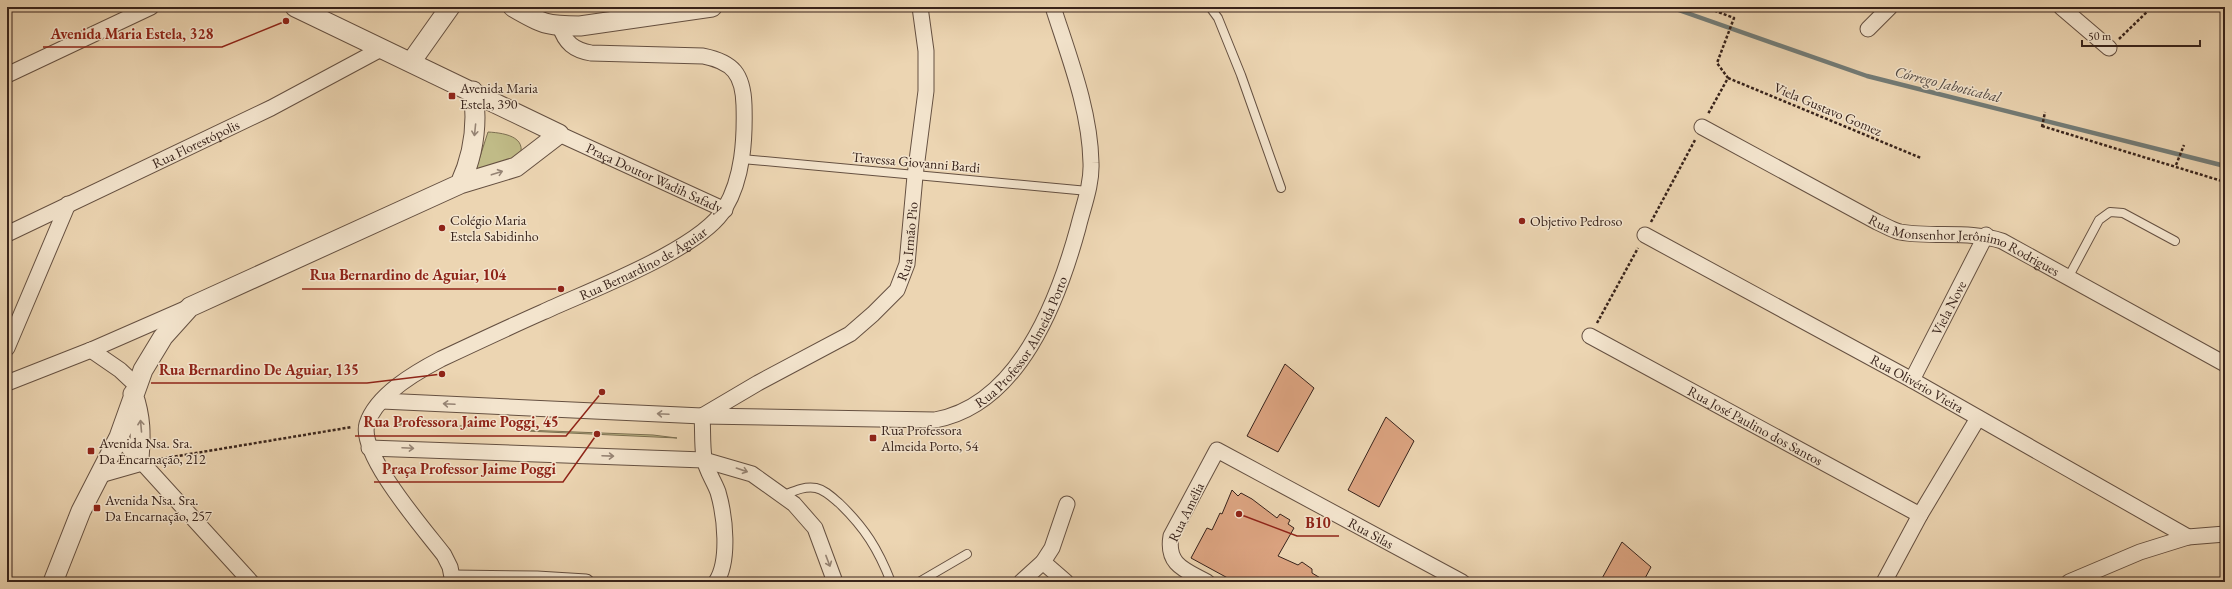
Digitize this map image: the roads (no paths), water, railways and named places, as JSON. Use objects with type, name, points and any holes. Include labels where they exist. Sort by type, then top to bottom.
[{"type":"street","points":[[7,75],[151,7]]},
{"type":"street","name":"Praça Doutor Wadih Safady","points":[[295,7],[381,49],[473,91],[559,134],[725,210],[734,191],[742,158],[744,93],[733,68],[720,59],[703,56],[591,53],[580,51],[568,43],[560,26]]},
{"type":"street","points":[[412,62],[450,7]]},
{"type":"street","points":[[513,7],[538,22],[549,26],[580,26],[712,7]]},
{"type":"street","name":"Rua Irmão Pio","points":[[702,416],[758,383],[850,334],[897,290],[907,264],[915,176],[926,91],[926,51],[920,7]]},
{"type":"street","name":"Rua Professor Almeida Porto","points":[[382,401],[702,416],[935,420],[954,417],[977,405],[1000,385],[1021,360],[1046,317],[1070,258],[1088,191],[1091,164],[1087,125],[1077,84],[1054,7]]},
{"type":"street","points":[[1868,29],[1890,7]]},
{"type":"street","points":[[2061,7],[2109,48]]},
{"type":"street","name":"Rua Florestópolis","points":[[7,234],[271,108],[381,49]]},
{"type":"street","points":[[460,184],[468,167],[474,140],[476,112],[473,91]]},
{"type":"street","name":"Rua Monsenhor Jerônimo Rodrigues","points":[[1702,127],[1877,222],[1898,231],[1921,234],[1986,236],[2015,248],[2225,364]]},
{"type":"street","points":[[7,383],[91,350],[190,307],[460,184],[516,167],[559,134]]},
{"type":"street","points":[[7,348],[68,204]]},
{"type":"street","name":"Rua Bernardino de Águiar","points":[[369,448],[366,435],[367,424],[382,401],[398,384],[441,358],[631,272],[692,241],[712,226],[725,210]]},
{"type":"street","name":"Rua Olivério Vieira","points":[[1645,235],[1912,380],[2188,537]]},
{"type":"street","name":"Viela Nove","points":[[1912,380],[1986,236]]},
{"type":"street","points":[[53,582],[81,510],[119,437],[135,390],[164,337],[190,307]]},
{"type":"street","name":"Rua José Paulino dos Santos","points":[[1590,336],[1920,515]]},
{"type":"street","points":[[91,350],[120,370],[135,390],[140,412],[142,432],[140,461]]},
{"type":"street","points":[[702,416],[704,460],[717,492],[723,514],[723,566],[716,582]]},
{"type":"street","points":[[1884,582],[1920,515],[1978,418]]},
{"type":"street","points":[[119,437],[250,582]]},
{"type":"street","points":[[369,448],[704,460],[752,474],[784,495],[794,504],[815,528],[831,568],[834,582]]},
{"type":"street","points":[[369,448],[393,487],[444,555],[453,580],[586,582]]},
{"type":"street","name":"Rua Amélia","points":[[1207,582],[1177,565],[1172,558],[1169,547],[1171,536],[1217,450]]},
{"type":"street","name":"Rua Silas","points":[[1217,450],[1462,582]]},
{"type":"street","points":[[100,475],[140,461]]},
{"type":"street","points":[[1021,582],[1043,562],[1055,542],[1068,504]]},
{"type":"street","points":[[2069,582],[2140,552],[2188,537],[2225,534]]},
{"type":"street","points":[[1043,562],[1066,582]]},
{"type":"lane","points":[[1210,7],[1218,18],[1241,76],[1281,188]]},
{"type":"lane","name":"Travessa Giovanni Bardi","points":[[742,158],[915,176],[1088,191]]},
{"type":"lane","points":[[2068,278],[2099,220],[2110,212],[2124,213],[2175,241]]},
{"type":"lane","points":[[784,495],[806,488],[817,488],[828,494],[867,533],[881,556],[891,582]]},
{"type":"lane","points":[[919,582],[967,554]]},
{"type":"waterway","name":"Córrego Jaboticabal","points":[[1670,7],[1867,76],[2225,166]]},
{"type":"place","name":"Avenida Maria Estela, 328","points":[[286,21]]},
{"type":"place","name":"Avenida Maria Estela, 390","points":[[452,96]]},
{"type":"place","name":"Objetivo Pedroso","points":[[1522,221]]},
{"type":"place","name":"Colégio Maria Estela Sabidinho","points":[[442,228]]},
{"type":"place","name":"Rua Bernardino de Aguiar, 104","points":[[561,289]]},
{"type":"place","name":"Rua Bernardino De Aguiar, 135","points":[[442,374]]},
{"type":"place","name":"Rua Professora Jaime Poggi, 45","points":[[602,392]]},
{"type":"place","name":"Praça Professor Jaime Poggi","points":[[597,434]]},
{"type":"place","name":"Rua Professora Almeida Porto, 54","points":[[873,438]]},
{"type":"place","name":"Avenida Nsa. Sra. Da Encarnação, 212","points":[[91,451]]},
{"type":"place","name":"Avenida Nsa. Sra. Da Encarnação, 257","points":[[97,508]]},
{"type":"place","name":"B10","points":[[1239,514]]}]
